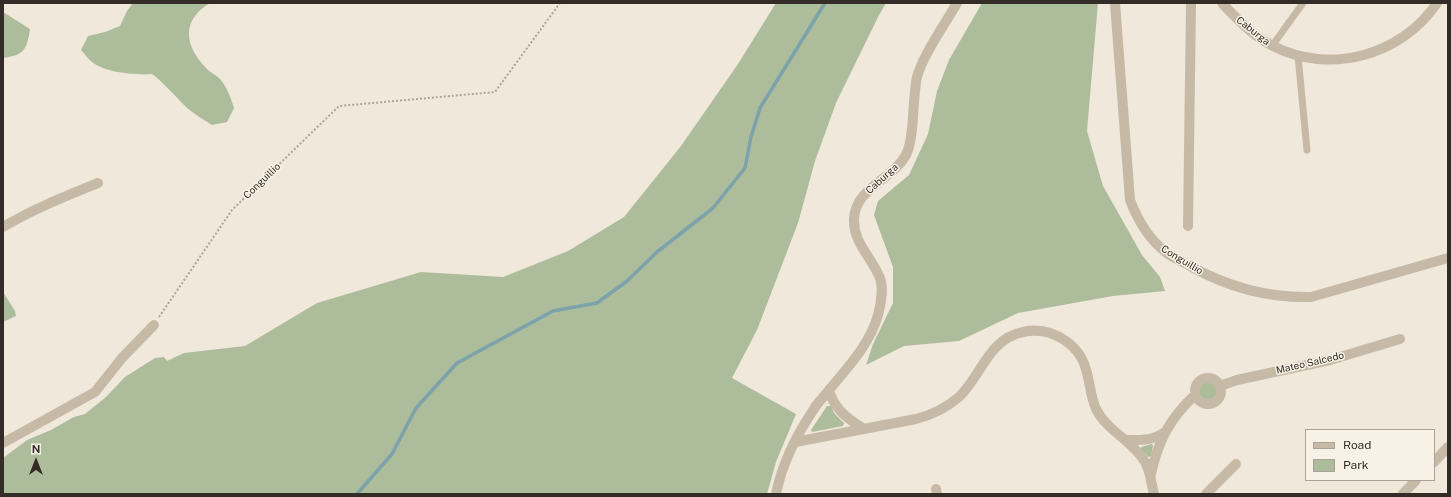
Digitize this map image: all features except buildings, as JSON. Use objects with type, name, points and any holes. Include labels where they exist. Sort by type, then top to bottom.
[{"type":"street","name":"Caburga","points":[[776,494],[779,481],[795,442],[814,408],[864,346],[878,316],[880,304],[880,277],[861,248],[855,226],[855,212],[864,195],[897,166],[906,154],[910,141],[915,88],[922,64],[957,3]]},
{"type":"street","name":"Conguillio","points":[[1115,3],[1130,200],[1144,230],[1159,247],[1205,274],[1236,287],[1267,295],[1292,298],[1311,297],[1448,258]]},
{"type":"street","points":[[1188,226],[1191,3]]},
{"type":"street","name":"Caburga","points":[[1222,3],[1236,18],[1260,39],[1272,46],[1298,56],[1328,60],[1358,57],[1372,53],[1399,40],[1422,21],[1437,3]]},
{"type":"street","points":[[3,227],[62,197],[98,183]]},
{"type":"street","points":[[3,442],[95,392],[122,358],[154,325]]},
{"type":"street","points":[[795,442],[930,415],[952,403],[966,389],[990,352],[999,343],[1018,333],[1037,331],[1056,335],[1069,343],[1078,352],[1085,366],[1090,392],[1097,410],[1113,430],[1126,440],[1144,461],[1151,474],[1154,494]]},
{"type":"street","name":"Mateo Salcedo","points":[[1220,386],[1237,380],[1330,360],[1400,339]]},
{"type":"street","points":[[1211,378],[1220,386],[1220,398],[1214,403],[1202,403],[1195,395],[1195,388],[1197,384],[1203,379],[1211,378]]},
{"type":"street","points":[[829,391],[832,401],[838,410],[864,429]]},
{"type":"street","points":[[1151,474],[1155,456],[1165,432],[1179,411],[1195,395]]},
{"type":"street","points":[[1126,440],[1152,439],[1165,432]]},
{"type":"street","points":[[1435,461],[1448,447]]},
{"type":"street","points":[[1206,494],[1236,464]]},
{"type":"street","points":[[1403,494],[1415,481]]},
{"type":"lane","points":[[1272,46],[1303,3]]},
{"type":"lane","points":[[1298,56],[1307,150]]},
{"type":"path","name":"Conguillio","points":[[154,325],[232,210],[339,106],[495,92],[560,3]]},
{"type":"green space","points":[[133,3],[210,3],[200,10],[190,26],[190,43],[200,61],[207,69],[221,80],[226,87],[234,108],[227,122],[212,125],[186,107],[152,74],[129,74],[105,69],[92,62],[81,50],[88,36],[105,32],[120,26],[127,11]]},
{"type":"green space","points":[[776,3],[886,3],[836,103],[815,161],[798,223],[757,330],[732,378],[796,414],[776,462],[767,494],[3,494],[3,458],[27,440],[51,430],[74,417],[85,414],[106,397],[125,377],[155,358],[164,357],[167,361],[184,353],[245,346],[317,303],[421,272],[503,277],[568,251],[624,217],[681,146],[738,64]]},
{"type":"green space","points":[[982,3],[1098,3],[1087,131],[1103,186],[1142,255],[1160,277],[1165,291],[1113,296],[1018,313],[959,341],[904,346],[866,365],[873,344],[893,303],[893,267],[874,215],[878,201],[909,175],[928,134],[937,91],[949,60]]},
{"type":"green space","points":[[3,12],[30,29],[26,47],[16,55],[3,58]]},
{"type":"green space","points":[[3,292],[15,311],[16,316],[3,322]]},
{"type":"green space","points":[[1208,380],[1216,383],[1219,391],[1216,399],[1208,402],[1200,399],[1197,391],[1200,383]]},
{"type":"green space","points":[[827,406],[831,406],[834,413],[844,423],[843,426],[812,432],[811,430]]},
{"type":"green space","points":[[1152,444],[1151,456],[1148,457],[1141,447]]},
{"type":"waterway","points":[[357,494],[392,454],[416,408],[457,363],[553,311],[597,303],[627,281],[657,252],[713,208],[745,168],[751,137],[760,108],[825,3]]}]
